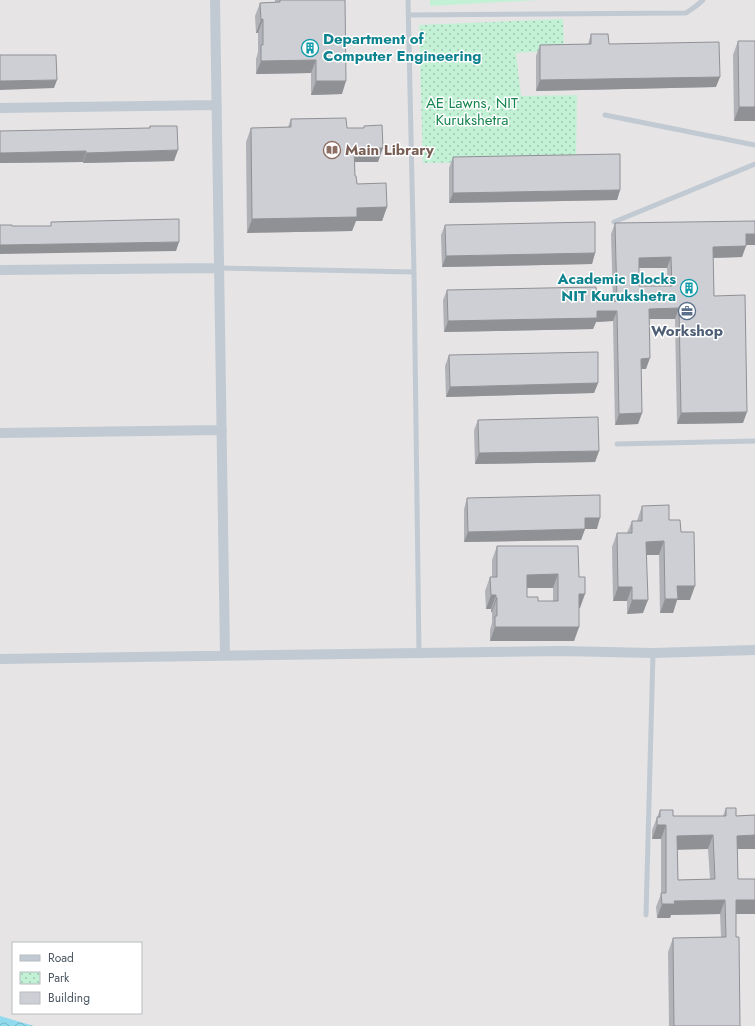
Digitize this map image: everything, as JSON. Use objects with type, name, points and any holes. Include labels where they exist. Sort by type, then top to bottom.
[{"type":"street","points":[[215,0],[225,655]]},
{"type":"street","points":[[0,108],[217,105]]},
{"type":"street","points":[[0,270],[219,268]]},
{"type":"street","points":[[0,433],[222,430]]},
{"type":"street","points":[[0,659],[560,651],[653,653],[755,650]]},
{"type":"lane","points":[[408,0],[414,272],[419,653]]},
{"type":"lane","points":[[409,15],[686,13],[703,0]]},
{"type":"lane","points":[[605,115],[755,145]]},
{"type":"lane","points":[[614,222],[755,164]]},
{"type":"lane","points":[[219,268],[414,272]]},
{"type":"lane","points":[[617,444],[755,442]]},
{"type":"lane","points":[[646,916],[653,653]]},
{"type":"shaded area","points":[[0,0],[755,0],[755,1026],[0,1026]]},
{"type":"green space","points":[[430,0],[539,0],[430,6]]},
{"type":"green space","name":"AE Lawns, NIT Kurukshetra","points":[[563,19],[564,50],[516,53],[521,96],[577,95],[576,161],[423,163],[419,25]]},
{"type":"water","points":[[0,1016],[34,1026],[0,1026]]},
{"type":"building","name":"Department of Computer Engineering","points":[[280,0],[345,0],[346,81],[316,81],[316,60],[261,61],[261,45],[263,45],[263,19],[261,20],[260,3],[280,2]]},
{"type":"building","points":[[591,34],[608,34],[609,44],[719,42],[720,77],[540,80],[540,45],[591,44]]},
{"type":"building","points":[[738,41],[755,41],[755,107],[739,107]]},
{"type":"building","points":[[0,55],[56,55],[57,80],[0,81]]},
{"type":"building","points":[[346,118],[347,128],[364,128],[364,126],[382,125],[383,148],[354,148],[355,176],[357,184],[386,183],[387,207],[357,208],[357,217],[252,219],[251,128],[291,127],[291,119]]},
{"type":"building","points":[[150,126],[177,126],[178,150],[86,153],[86,151],[0,153],[0,131],[150,128]]},
{"type":"building","points":[[620,154],[620,190],[453,193],[453,157]]},
{"type":"building","points":[[179,219],[179,242],[0,245],[0,225],[51,226],[51,222]]},
{"type":"building","points":[[755,221],[755,234],[746,234],[746,246],[713,247],[714,296],[745,295],[747,412],[681,413],[679,308],[649,309],[650,358],[641,359],[642,413],[619,414],[617,311],[597,311],[597,318],[448,321],[447,290],[596,287],[597,302],[617,301],[615,223]],"holes":[[[671,257],[672,286],[639,286],[639,258]]]},
{"type":"building","points":[[595,222],[595,253],[446,256],[445,225]]},
{"type":"building","points":[[598,352],[598,383],[450,387],[449,355]]},
{"type":"building","points":[[598,417],[599,451],[479,453],[478,420]]},
{"type":"building","points":[[600,495],[600,518],[585,518],[585,529],[468,532],[467,498]]},
{"type":"building","points":[[669,505],[669,520],[680,520],[681,532],[694,532],[695,586],[677,586],[678,599],[665,599],[664,541],[646,542],[648,600],[632,600],[632,587],[618,587],[617,533],[632,533],[632,521],[642,521],[642,506]]},
{"type":"building","points":[[497,546],[578,546],[579,577],[585,577],[585,594],[579,594],[579,627],[495,627],[495,616],[497,616],[497,598],[496,595],[491,595],[490,577],[497,577]],"holes":[[[558,574],[558,601],[538,601],[538,597],[527,597],[527,575]]]},
{"type":"building","points":[[726,808],[736,808],[736,816],[755,815],[755,835],[737,836],[738,879],[755,879],[755,900],[736,900],[736,937],[739,937],[740,1026],[674,1026],[673,938],[726,937],[725,900],[674,901],[675,904],[662,904],[661,893],[666,893],[666,825],[657,825],[657,817],[660,817],[660,810],[673,810],[673,816],[726,816]],"holes":[[[713,835],[715,879],[678,880],[677,836]]]},
{"type":"place","name":"Department of Computer Engineering","points":[[310,48]]},
{"type":"place","name":"Main Library","points":[[332,150]]},
{"type":"place","name":"Academic Blocks NIT Kurukshetra","points":[[689,288]]},
{"type":"place","name":"Workshop","points":[[687,311]]}]
